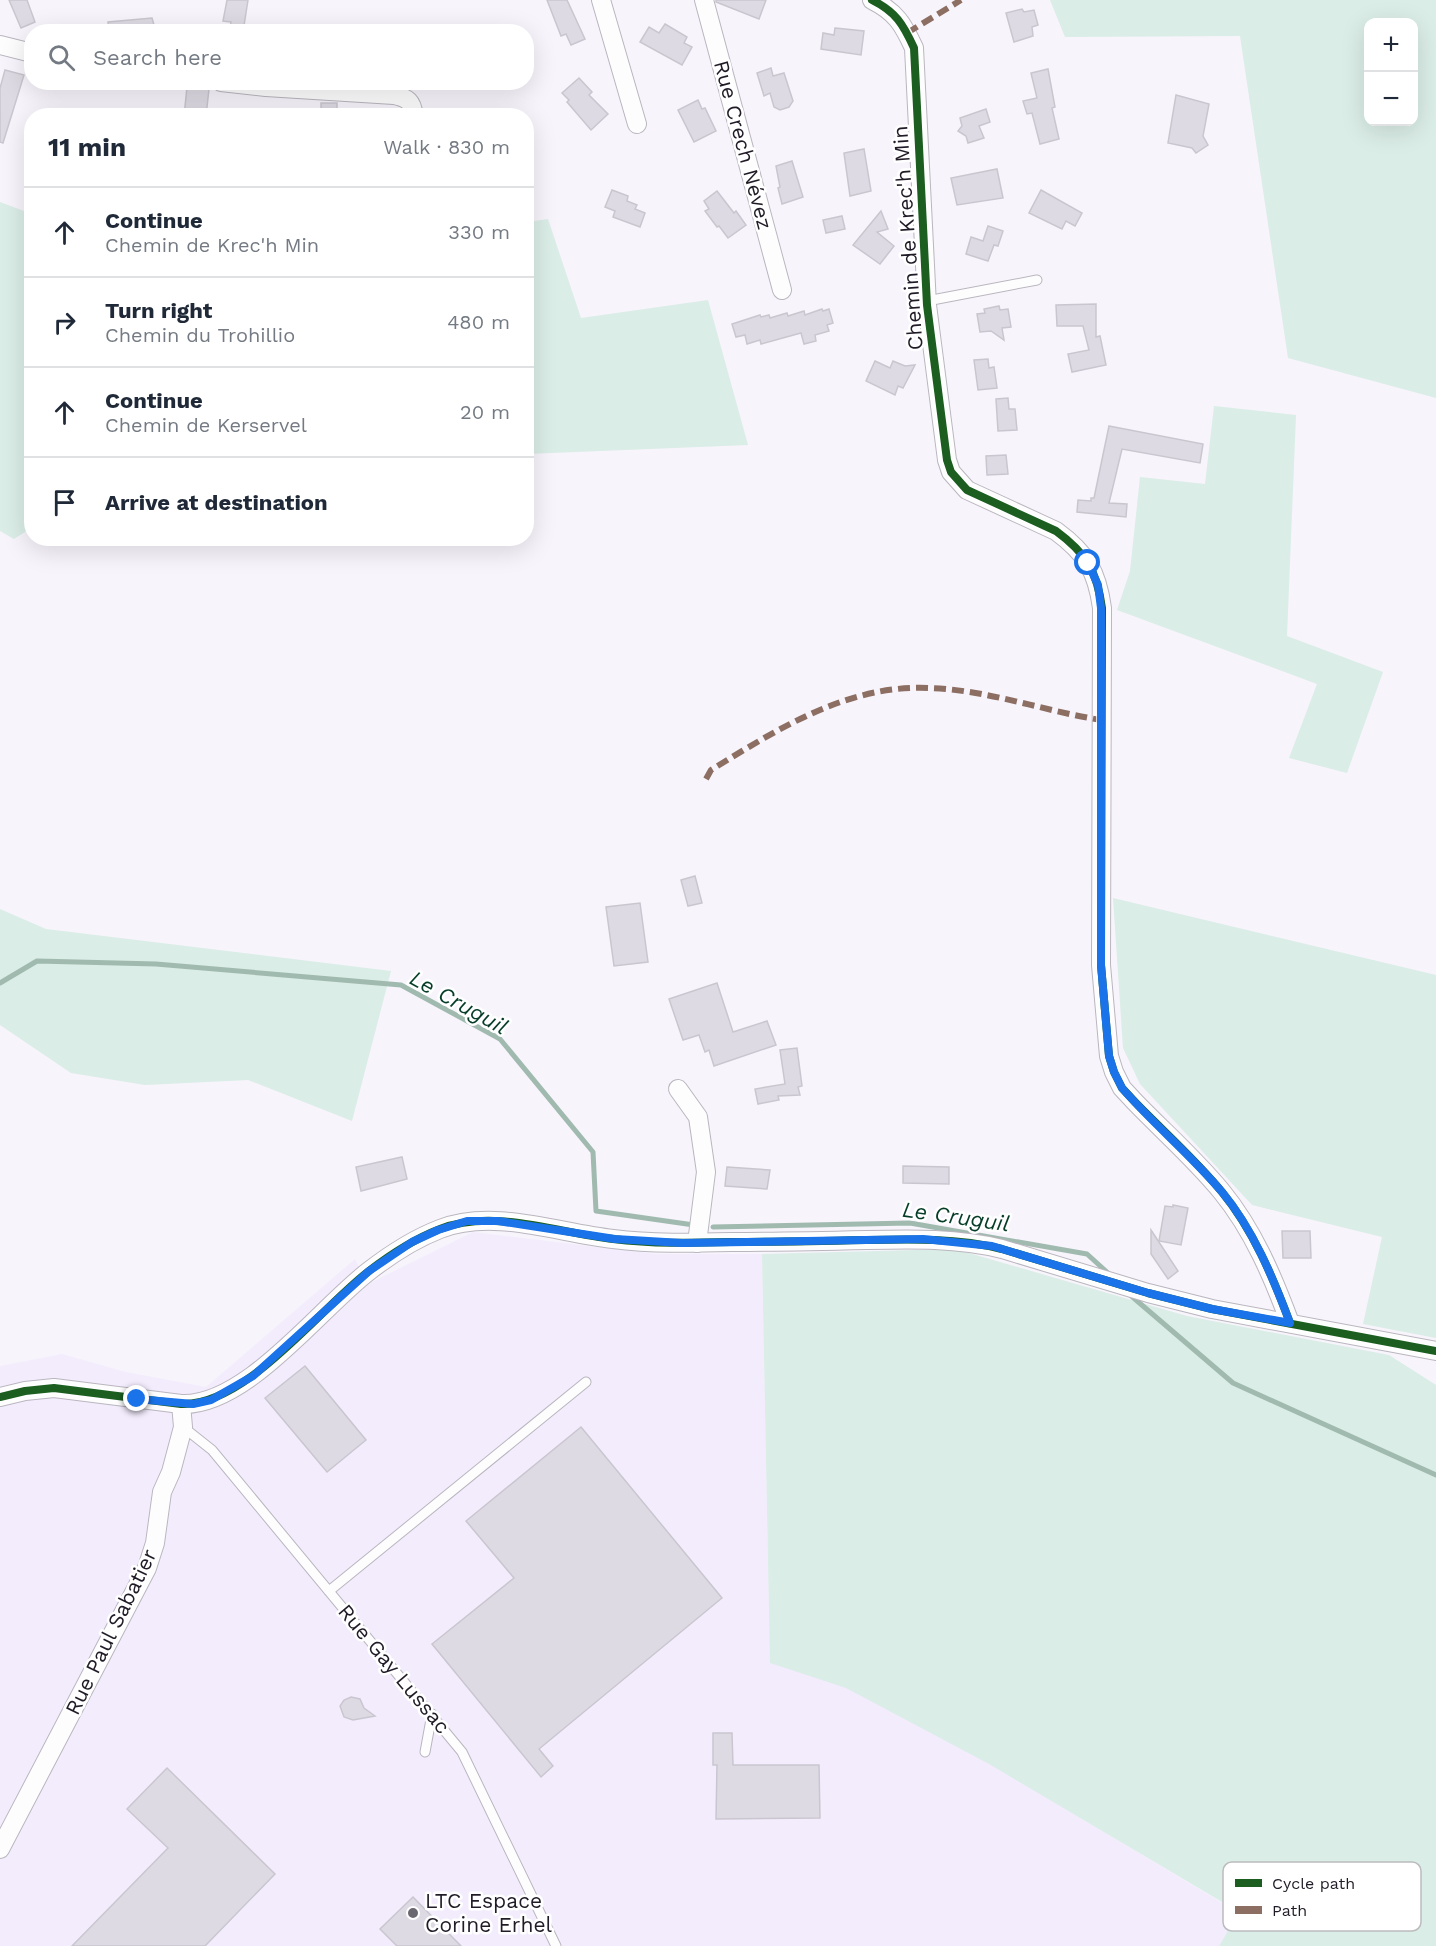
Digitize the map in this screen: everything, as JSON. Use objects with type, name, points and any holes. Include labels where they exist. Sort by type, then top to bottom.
[{"type":"street","points":[[601,0],[637,124]]},
{"type":"street","name":"Rue Crech Névez","points":[[704,0],[782,290]]},
{"type":"street","name":"Chemin de Krec'h Min","points":[[872,0],[902,22],[914,48],[927,301],[947,460],[951,472],[967,490],[1056,531],[1082,554],[1094,573],[1098,585],[1101,608],[1101,965],[1107,1039],[1114,1072],[1122,1088],[1223,1193],[1245,1225],[1275,1282],[1290,1323]]},
{"type":"street","points":[[0,45],[24,51]]},
{"type":"street","points":[[314,90],[394,95],[407,98],[413,108]]},
{"type":"street","points":[[678,1089],[698,1117],[706,1172],[697,1243]]},
{"type":"street","points":[[0,1397],[25,1391],[54,1388],[182,1404],[211,1400],[253,1376],[369,1271],[412,1242],[467,1221],[498,1221],[615,1239],[697,1243],[923,1239],[982,1245],[1212,1309],[1436,1351]]},
{"type":"street","name":"Rue Paul Sabatier","points":[[0,1849],[147,1568],[155,1543],[162,1492],[171,1472],[183,1427],[182,1404]]},
{"type":"lane","points":[[927,301],[1037,280]]},
{"type":"lane","points":[[329,1591],[586,1382]]},
{"type":"lane","name":"Rue Gay Lussac","points":[[183,1427],[212,1450],[458,1746],[469,1763],[556,1946]]},
{"type":"lane","points":[[425,1752],[432,1714]]},
{"type":"shaded area","points":[[1050,0],[1436,0],[1436,398],[1288,358],[1240,36],[1065,37]]},
{"type":"shaded area","points":[[0,202],[24,211],[24,533],[14,539],[0,531]]},
{"type":"shaded area","points":[[548,219],[581,318],[708,300],[748,445],[534,454],[534,221]]},
{"type":"shaded area","points":[[1214,406],[1296,415],[1287,636],[1383,672],[1347,773],[1289,758],[1317,684],[1117,610],[1130,571],[1140,477],[1205,484]]},
{"type":"shaded area","points":[[1113,898],[1436,975],[1436,1338],[1363,1324],[1382,1237],[1252,1205],[1140,1084],[1123,1048]]},
{"type":"shaded area","points":[[0,909],[46,929],[391,971],[352,1121],[248,1080],[145,1085],[71,1073],[0,1025]]},
{"type":"shaded area","points":[[473,1232],[656,1254],[762,1254],[769,1613],[990,1764],[1223,1903],[1223,1931],[1228,1931],[1219,1946],[0,1946],[0,1366],[62,1354],[126,1372],[206,1387],[355,1259],[368,1284]]},
{"type":"shaded area","points":[[955,1249],[1187,1316],[1389,1355],[1436,1385],[1436,1946],[1219,1946],[1228,1931],[1421,1931],[1421,1862],[1223,1862],[1223,1903],[989,1764],[846,1688],[770,1663],[762,1254]]},
{"type":"building","points":[[9,0],[27,0],[35,22],[24,24],[21,28]]},
{"type":"building","points":[[227,0],[248,0],[244,24],[231,24],[231,22],[223,21]]},
{"type":"building","points":[[547,0],[567,0],[585,39],[571,45],[566,34],[561,36]]},
{"type":"building","points":[[716,0],[766,0],[759,19],[716,2]]},
{"type":"building","points":[[1022,9],[1024,12],[1034,10],[1038,25],[1032,27],[1033,36],[1014,42],[1006,13]]},
{"type":"building","points":[[152,18],[154,24],[108,24],[108,22]]},
{"type":"building","points":[[665,24],[687,37],[684,43],[692,47],[682,65],[640,42],[649,27],[659,33]]},
{"type":"building","points":[[835,28],[864,31],[861,55],[821,49],[823,33],[834,35]]},
{"type":"building","points":[[771,68],[773,76],[784,73],[793,101],[789,107],[780,110],[774,107],[770,93],[764,96],[757,73]]},
{"type":"building","points":[[1048,69],[1055,107],[1052,108],[1059,139],[1040,144],[1032,113],[1027,114],[1023,101],[1037,98],[1031,73]]},
{"type":"building","points":[[5,70],[24,75],[3,143],[0,142],[0,88]]},
{"type":"building","points":[[579,78],[592,92],[589,95],[608,114],[591,130],[562,93]]},
{"type":"building","points":[[187,90],[209,90],[207,108],[185,108]]},
{"type":"building","points":[[1176,95],[1209,104],[1203,136],[1208,145],[1196,153],[1192,148],[1168,143]]},
{"type":"building","points":[[698,100],[702,109],[705,108],[716,131],[694,142],[678,110]]},
{"type":"building","points":[[321,103],[337,103],[337,108],[321,108]]},
{"type":"building","points":[[986,109],[990,122],[979,126],[984,138],[968,143],[966,136],[958,131],[962,126],[960,118]]},
{"type":"building","points":[[864,149],[871,191],[850,196],[844,153]]},
{"type":"building","points":[[792,161],[803,197],[782,204],[776,166]]},
{"type":"building","points":[[997,169],[1003,198],[957,205],[951,178]]},
{"type":"building","points":[[612,190],[628,196],[627,201],[637,205],[635,209],[645,213],[640,227],[613,217],[615,211],[605,207]]},
{"type":"building","points":[[1041,190],[1082,213],[1075,226],[1066,221],[1062,229],[1029,213]]},
{"type":"building","points":[[717,191],[746,225],[728,238],[705,211],[709,209],[704,201]]},
{"type":"building","points":[[881,211],[888,229],[877,232],[894,246],[880,264],[853,245]]},
{"type":"building","points":[[842,216],[845,229],[826,233],[823,220]]},
{"type":"building","points":[[988,226],[1003,231],[998,246],[994,245],[988,261],[966,254],[971,237],[983,241]]},
{"type":"building","points":[[1096,304],[1096,337],[1100,336],[1106,365],[1072,372],[1068,354],[1089,350],[1083,326],[1057,326],[1056,305]]},
{"type":"building","points":[[999,306],[1000,310],[1008,309],[1011,327],[1002,328],[1004,340],[991,331],[980,332],[977,314],[985,313],[984,309]]},
{"type":"building","points":[[822,309],[823,311],[829,309],[833,323],[827,325],[829,331],[815,335],[816,341],[804,344],[801,333],[761,344],[760,340],[747,344],[745,335],[736,337],[732,324],[760,315],[761,317],[769,315],[770,318],[804,311],[805,315]]},
{"type":"building","points":[[988,359],[989,368],[994,367],[997,388],[978,390],[974,360]]},
{"type":"building","points":[[875,361],[890,368],[893,361],[905,366],[915,365],[903,388],[898,386],[895,395],[866,381]]},
{"type":"building","points":[[1008,398],[1009,409],[1015,409],[1017,430],[998,431],[996,399]]},
{"type":"building","points":[[1109,426],[1203,444],[1200,463],[1122,449],[1109,503],[1127,504],[1126,517],[1077,512],[1078,500],[1091,501],[1091,498],[1094,498]]},
{"type":"building","points":[[1006,455],[1008,474],[987,475],[986,456]]},
{"type":"building","points":[[695,876],[702,903],[688,906],[681,880]]},
{"type":"building","points":[[640,903],[648,962],[614,966],[606,907]]},
{"type":"building","points":[[717,983],[733,1032],[767,1021],[776,1045],[714,1066],[709,1050],[705,1052],[699,1035],[683,1040],[669,999]]},
{"type":"building","points":[[797,1048],[802,1086],[798,1087],[800,1095],[778,1096],[779,1100],[758,1104],[755,1089],[785,1084],[780,1050]]},
{"type":"building","points":[[402,1157],[407,1179],[361,1191],[356,1167]]},
{"type":"building","points":[[903,1166],[949,1167],[949,1184],[903,1183]]},
{"type":"building","points":[[727,1167],[770,1170],[767,1189],[725,1186]]},
{"type":"building","points":[[1173,1205],[1188,1208],[1181,1245],[1159,1241],[1165,1206],[1173,1207]]},
{"type":"building","points":[[1151,1230],[1178,1271],[1168,1279],[1151,1254]]},
{"type":"building","points":[[1282,1231],[1310,1231],[1311,1258],[1283,1258]]},
{"type":"building","points":[[305,1366],[366,1440],[327,1472],[265,1398]]},
{"type":"building","points":[[581,1427],[722,1598],[539,1749],[553,1766],[541,1777],[432,1644],[514,1578],[466,1521]]},
{"type":"building","points":[[351,1697],[360,1699],[364,1708],[375,1716],[353,1720],[344,1717],[340,1706],[344,1700]]},
{"type":"building","points":[[713,1733],[732,1733],[733,1765],[819,1765],[820,1818],[716,1819],[717,1765],[713,1765]]},
{"type":"building","points":[[167,1768],[275,1874],[205,1946],[72,1946],[168,1848],[127,1809]]},
{"type":"building","name":"LTC Espace Corine Erhel","points":[[413,1897],[461,1946],[397,1946],[380,1929]]},
{"type":"waterway","name":"Le Cruguil","points":[[0,983],[37,961],[156,964],[401,985],[500,1039],[593,1152],[596,1211],[694,1225]]},
{"type":"waterway","name":"Le Cruguil","points":[[713,1227],[910,1223],[1087,1254],[1109,1274]]},
{"type":"waterway","name":"Le Cruguil","points":[[1129,1294],[1233,1383],[1436,1475]]},
{"type":"marked path","points":[[907,33],[961,0]]},
{"type":"marked path","points":[[706,779],[711,770],[788,725],[842,701],[871,693],[900,689],[952,690],[1101,720]]},
{"type":"cycle path","points":[[872,0],[887,9],[898,20],[914,48],[927,305],[947,460],[951,472],[967,490],[1056,531],[1066,539],[1088,564],[1100,595],[1102,608],[1101,965],[1109,1056],[1114,1072],[1122,1088],[1202,1169],[1233,1207],[1261,1254],[1290,1323]]},
{"type":"cycle path","points":[[0,1397],[25,1391],[54,1388],[181,1404],[206,1401],[231,1390],[256,1373],[350,1287],[394,1253],[440,1229],[460,1223],[482,1221],[526,1224],[628,1241],[702,1243],[901,1239],[985,1245],[1148,1293],[1212,1309],[1436,1351]]},
{"type":"place","name":"LTC Espace Corine Erhel","points":[[413,1913]]},
{"type":"route","points":[[137,1399],[193,1404],[211,1400],[253,1376],[369,1271],[412,1242],[438,1230],[467,1221],[498,1221],[615,1239],[682,1243],[923,1239],[962,1242],[992,1246],[1148,1293],[1212,1309],[1290,1323],[1275,1282],[1245,1225],[1223,1193],[1122,1088],[1109,1056],[1101,965],[1101,608],[1098,585],[1088,563]]}]
